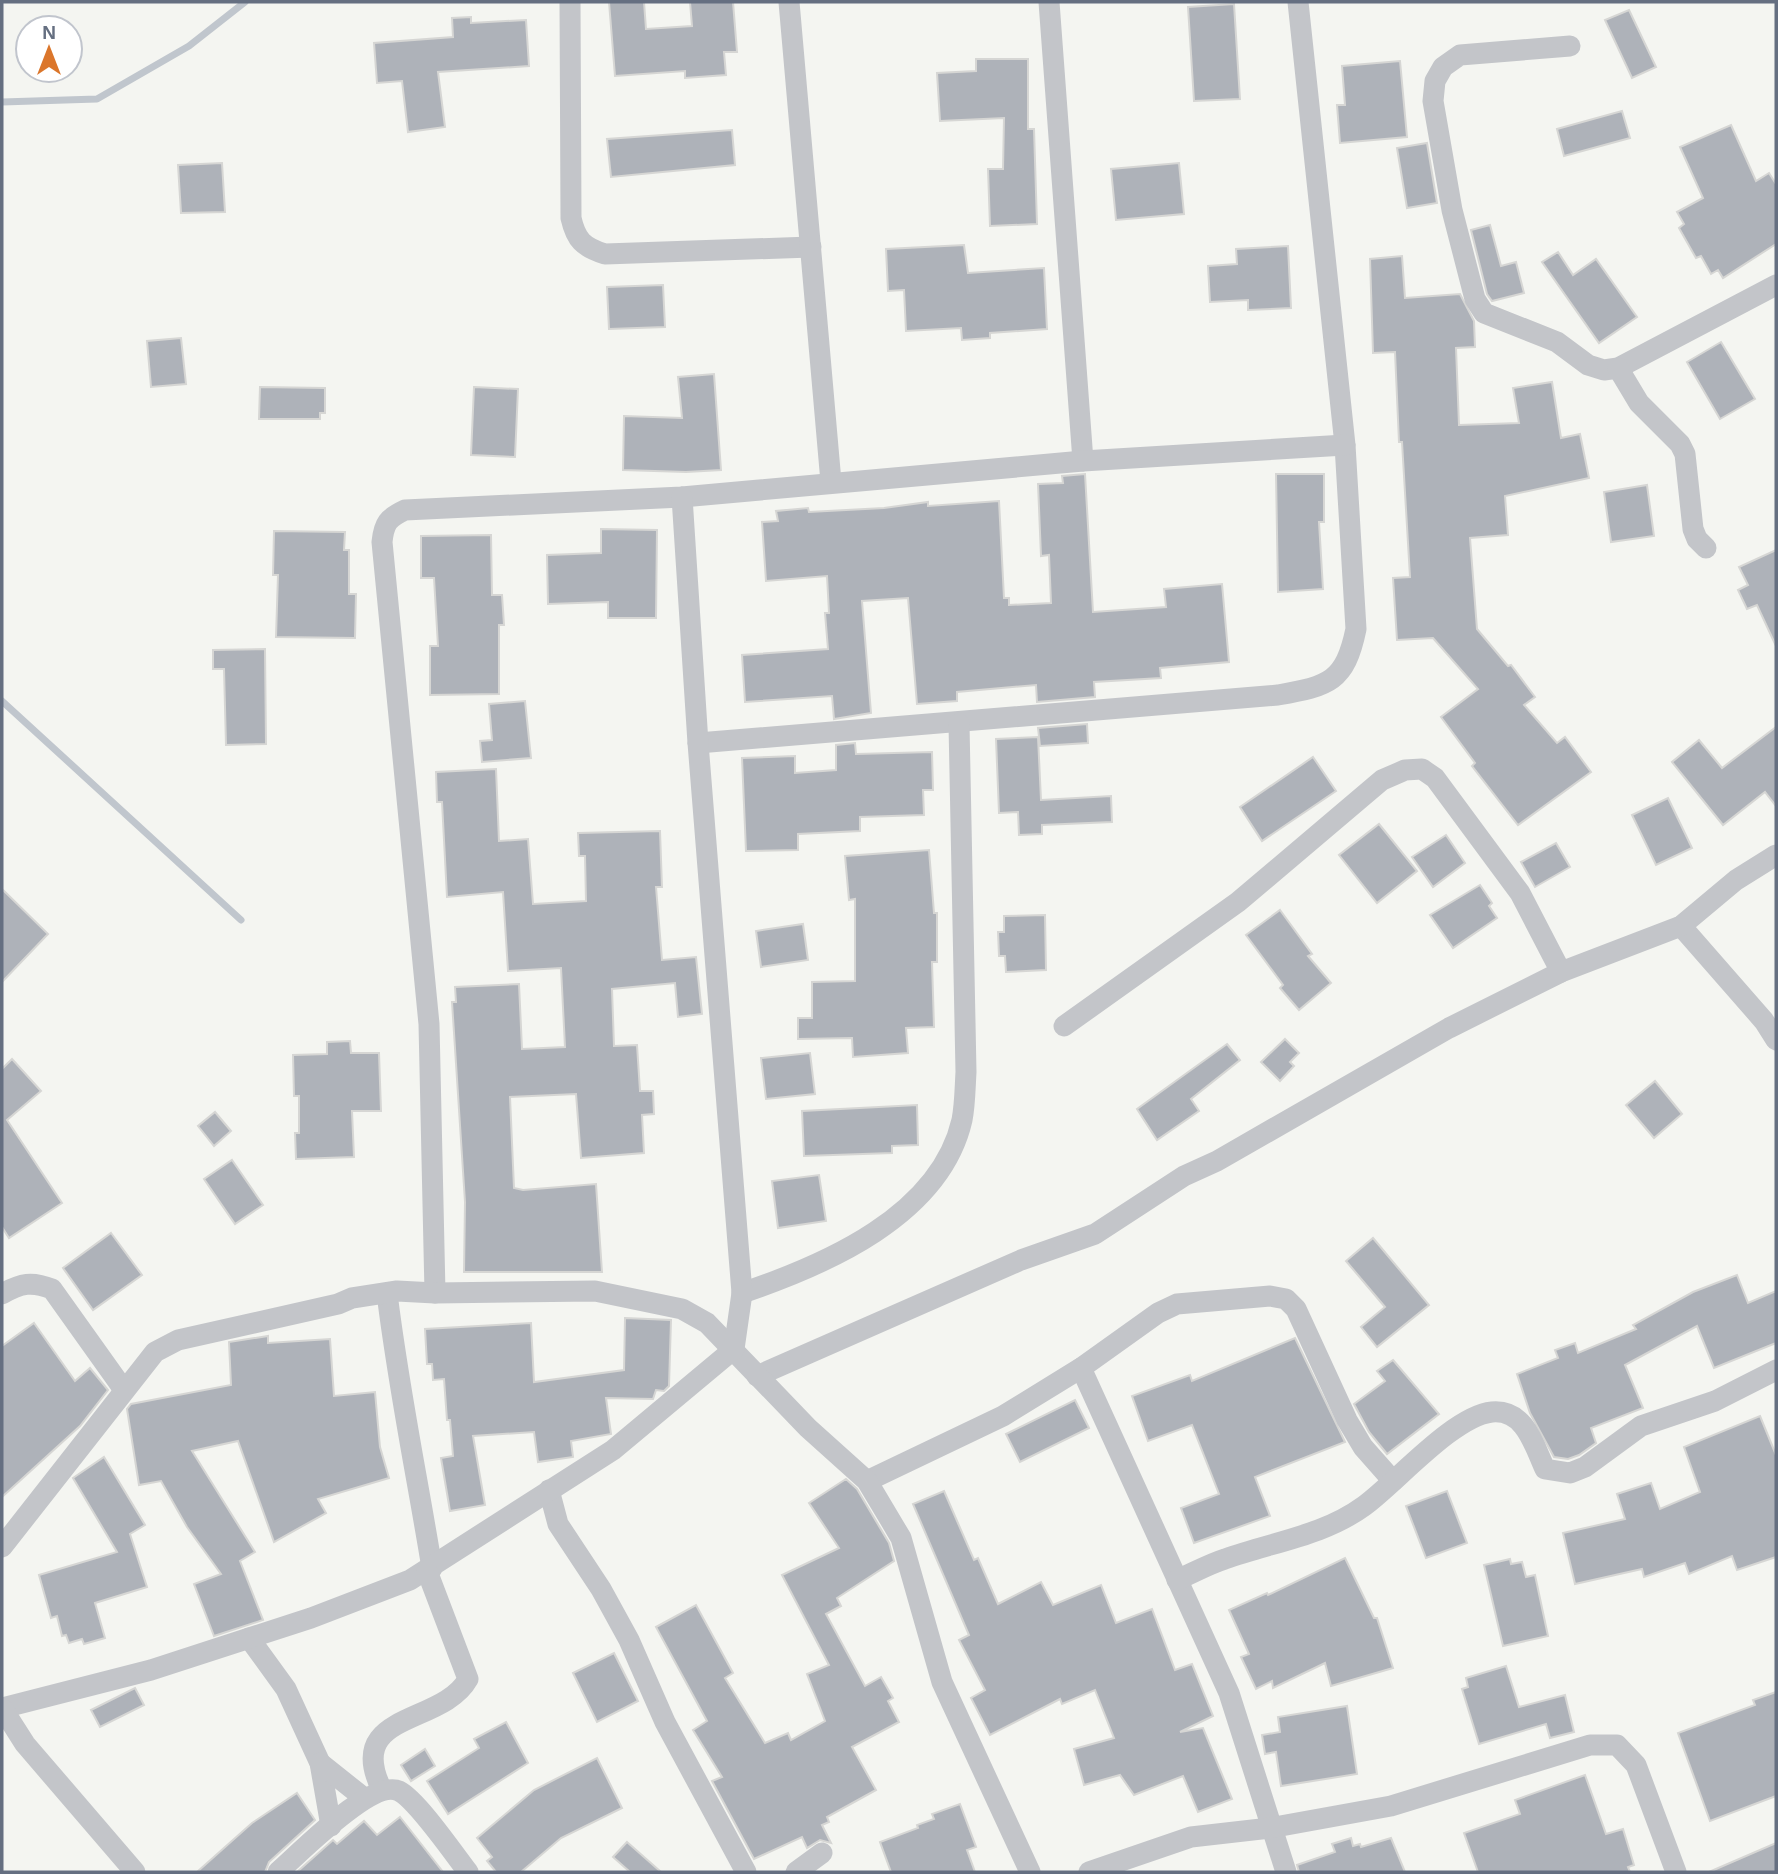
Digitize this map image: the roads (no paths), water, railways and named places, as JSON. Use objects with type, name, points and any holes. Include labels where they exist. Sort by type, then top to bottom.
[{"type":"street","points":[[570,2],[570,218],[576,238],[588,249],[605,254],[811,247]]},
{"type":"street","points":[[789,2],[831,482]]},
{"type":"street","points":[[1049,2],[1083,461]]},
{"type":"street","points":[[698,743],[959,724],[1278,695],[1312,689],[1335,678],[1350,658],[1356,629],[1345,445],[1298,2]]},
{"type":"street","points":[[1570,46],[1460,55],[1443,67],[1435,81],[1433,101],[1452,210],[1475,299],[1484,313],[1557,342],[1588,365],[1604,370],[1618,368],[1776,285]]},
{"type":"street","points":[[1618,368],[1639,403],[1680,443],[1685,454],[1693,529],[1697,539],[1706,548]]},
{"type":"street","points":[[435,1293],[429,1024],[382,542],[383,526],[390,518],[405,510],[682,497],[1083,461],[1345,445]]},
{"type":"street","points":[[135,1872],[25,1744],[2,1708],[151,1670],[311,1618],[430,1570],[548,1490],[613,1450],[734,1349],[742,1293],[698,743],[682,497]]},
{"type":"street","points":[[742,1293],[800,1273],[882,1228],[921,1192],[946,1159],[962,1121],[966,1072],[959,724]]},
{"type":"street","points":[[1064,1026],[1238,902],[1382,780],[1405,771],[1422,769],[1435,779],[1451,799],[1520,893],[1561,972]]},
{"type":"street","points":[[757,1376],[1021,1260],[1095,1234],[1184,1176],[1217,1161],[1333,1092],[1561,972],[1681,926],[1707,901],[1776,855]]},
{"type":"street","points":[[1681,926],[1764,1020],[1776,1040]]},
{"type":"street","points":[[2,1294],[18,1285],[35,1283],[52,1289],[124,1390]]},
{"type":"street","points":[[2,1547],[155,1352],[178,1340],[338,1304],[352,1298],[411,1290],[435,1293],[612,1293],[682,1309],[707,1323],[757,1376],[867,1481],[901,1538],[942,1682],[1030,1872]]},
{"type":"street","points":[[373,1794],[371,1753],[379,1738],[415,1714],[460,1693],[468,1679],[430,1570],[405,1404],[393,1358],[387,1293]]},
{"type":"street","points":[[867,1481],[992,1421],[1081,1368],[1158,1313],[1177,1304],[1270,1296],[1286,1299],[1296,1309],[1347,1420],[1363,1447],[1394,1481]]},
{"type":"street","points":[[1081,1368],[1131,1472],[1229,1693],[1286,1872]]},
{"type":"street","points":[[1177,1580],[1223,1559],[1305,1536],[1340,1522],[1394,1481],[1443,1438],[1472,1418],[1492,1412],[1511,1415],[1524,1424],[1545,1469],[1570,1473],[1585,1467],[1641,1426],[1715,1401],[1776,1370]]},
{"type":"street","points":[[548,1490],[558,1524],[607,1599],[665,1722],[746,1872]]},
{"type":"street","points":[[249,1638],[286,1689],[320,1763],[331,1826]]},
{"type":"street","points":[[1089,1872],[1191,1837],[1270,1828],[1391,1806],[1590,1745],[1617,1745],[1636,1765],[1675,1872]]},
{"type":"street","points":[[320,1763],[373,1794]]},
{"type":"street","points":[[278,1872],[373,1794],[397,1790],[410,1800],[468,1872]]},
{"type":"street","points":[[796,1872],[822,1853]]},
{"type":"waterway","points":[[2,102],[97,99],[189,46],[245,2]]},
{"type":"waterway","points":[[2,701],[241,920]]}]
